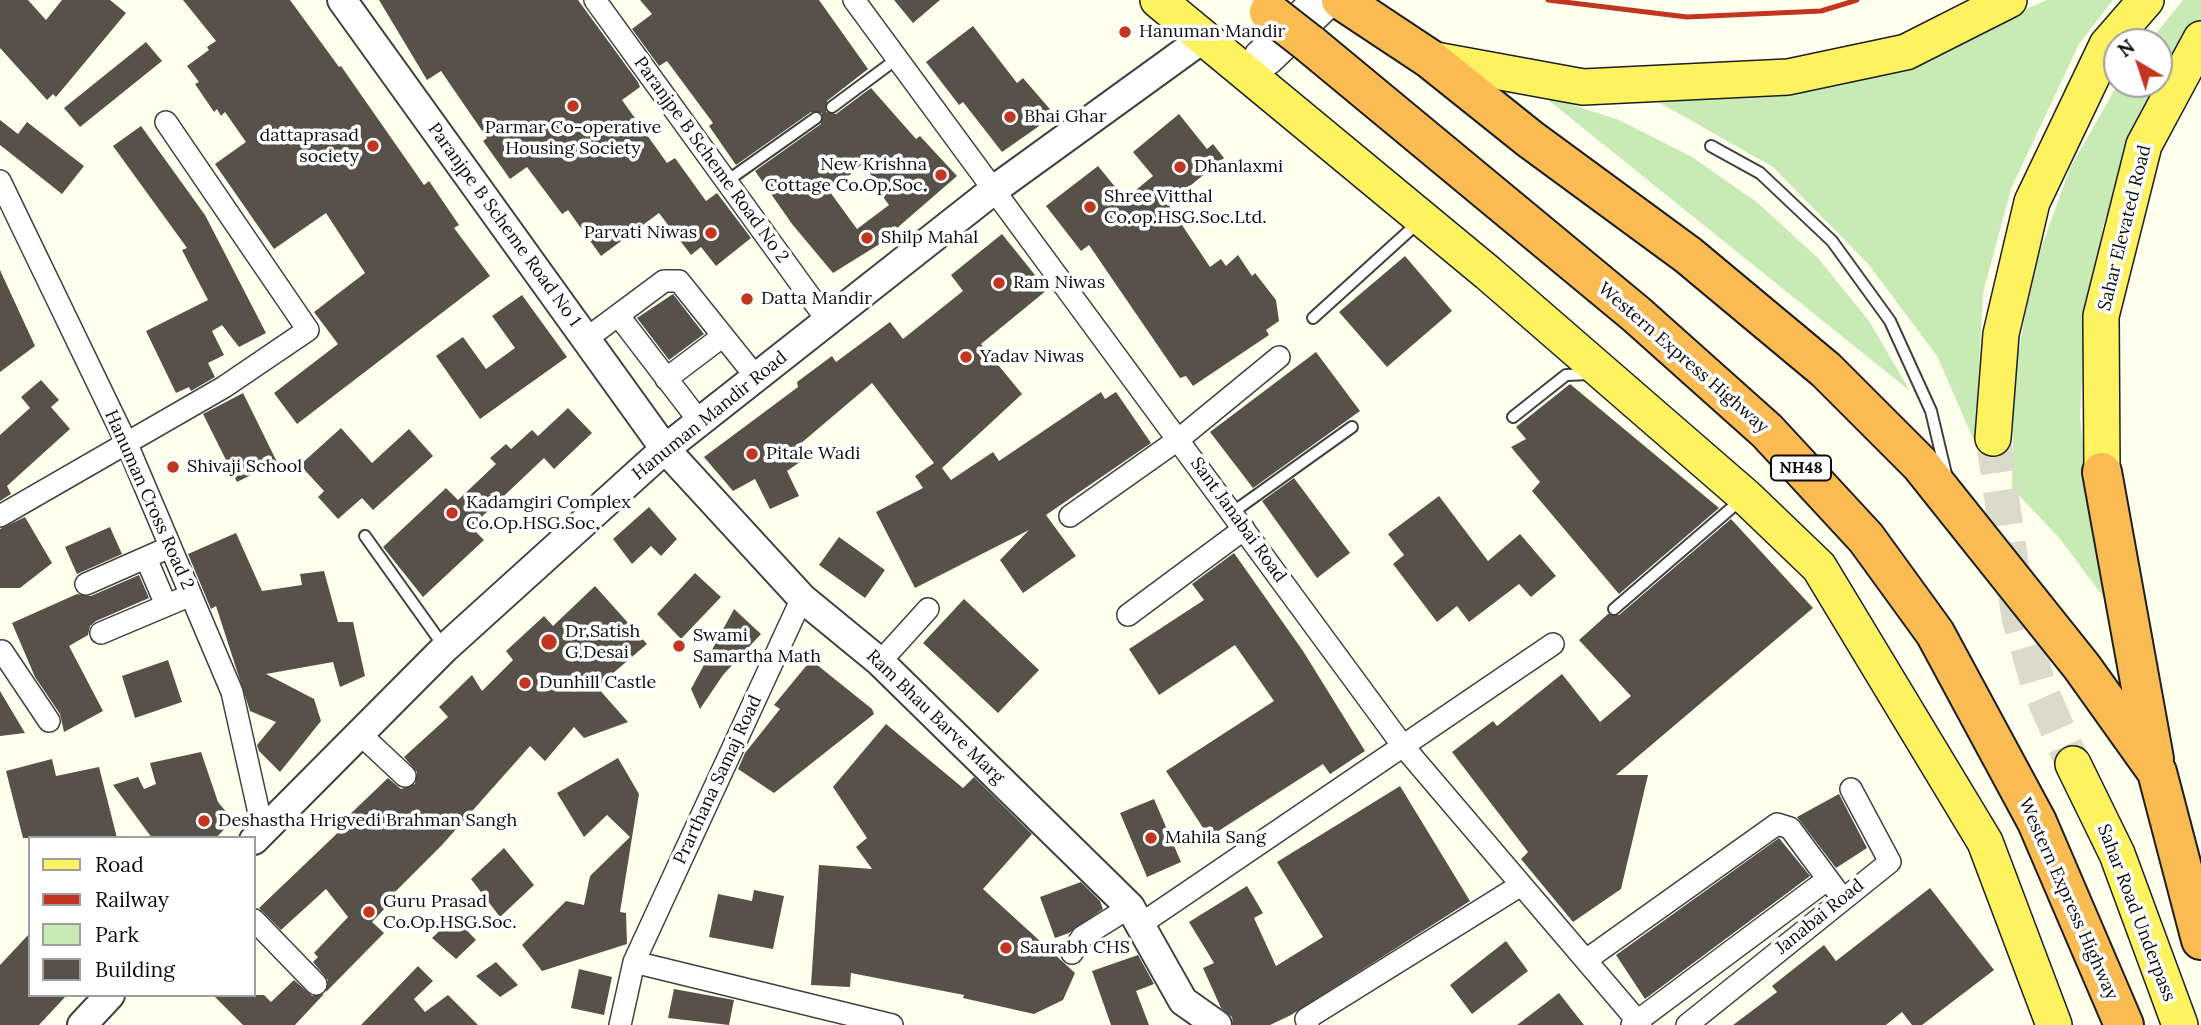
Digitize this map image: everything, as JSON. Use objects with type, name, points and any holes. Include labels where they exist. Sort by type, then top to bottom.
[{"type":"highway","points":[[1334,1],[1430,59],[1530,139],[1688,255],[1826,370],[1920,464],[1953,504],[2082,667],[2157,772]]},
{"type":"highway","name":"Western Express Highway","points":[[1261,6],[1636,314],[1767,431],[1866,538],[1934,633],[2037,822],[2124,1025]]},
{"type":"highway","points":[[2102,472],[2157,772],[2201,940]]},
{"type":"main road","points":[[1158,0],[1423,219],[1597,368],[1745,496],[1818,567],[1985,842],[2054,1025]]},
{"type":"main road","points":[[1430,59],[1583,87],[1788,77],[1906,52],[2009,0]]},
{"type":"main road","points":[[1993,438],[2001,334],[2032,202],[2107,45],[2146,0]]},
{"type":"main road","name":"Sahar Elevated Road","points":[[2102,472],[2101,316],[2144,145],[2201,39]]},
{"type":"main road","name":"Sahar Road Underpass","points":[[2073,764],[2117,855],[2180,1025]]},
{"type":"street","name":"Paranjpe B Scheme Road No 1","points":[[342,0],[665,449]]},
{"type":"street","name":"Paranjpe B Scheme Road No 2","points":[[595,0],[827,320]]},
{"type":"street","name":"Sant Janabai Road","points":[[855,0],[1403,746],[1586,960],[1637,1024]]},
{"type":"street","points":[[1248,73],[1256,53],[1334,1]]},
{"type":"street","name":"Hanuman Mandir Road","points":[[258,836],[445,648],[665,449],[995,189],[1205,37]]},
{"type":"street","points":[[0,516],[224,387],[308,330],[166,122]]},
{"type":"street","name":"Hanuman Cross Road 2","points":[[0,181],[126,443],[232,692],[258,836]]},
{"type":"street","points":[[586,339],[664,281],[679,281],[756,377]]},
{"type":"street","points":[[618,315],[699,422]]},
{"type":"street","points":[[666,379],[723,336]]},
{"type":"street","points":[[1070,516],[1179,439],[1279,357]]},
{"type":"street","name":"Ram Bhau Barve Marg","points":[[665,449],[802,598],[880,662],[1136,916],[1182,1013],[1217,1025]]},
{"type":"street","points":[[1128,615],[1238,521]]},
{"type":"street","points":[[86,584],[170,547]]},
{"type":"street","points":[[146,558],[166,605]]},
{"type":"street","points":[[101,633],[191,595]]},
{"type":"street","name":"Prarthana Samaj Road","points":[[620,1025],[634,962],[802,598]]},
{"type":"street","points":[[880,662],[928,609]]},
{"type":"street","points":[[1072,953],[1082,937],[1136,916],[1403,746],[1553,644]]},
{"type":"street","points":[[1,650],[49,721]]},
{"type":"street","points":[[359,733],[405,776]]},
{"type":"street","name":"Janabai Road","points":[[1687,1025],[1890,862],[1851,789]]},
{"type":"street","points":[[1586,960],[1777,824],[1790,828],[1842,898]]},
{"type":"street","points":[[1637,1024],[1828,879]]},
{"type":"street","points":[[1308,1025],[1306,1019],[1521,885]]},
{"type":"street","points":[[256,922],[316,984]]},
{"type":"street","points":[[634,962],[892,1025]]},
{"type":"street","points":[[82,1025],[108,997]]},
{"type":"lane","points":[[832,107],[898,58]]},
{"type":"lane","points":[[727,181],[816,118]]},
{"type":"lane","points":[[1711,146],[1760,173],[1832,241],[1890,321],[1931,411],[1953,504]]},
{"type":"lane","points":[[1313,318],[1423,219]]},
{"type":"lane","points":[[1513,417],[1566,375],[1591,374],[1597,368]]},
{"type":"lane","points":[[1238,521],[1352,427]]},
{"type":"lane","points":[[1614,609],[1745,496]]},
{"type":"lane","points":[[365,536],[445,648]]},
{"type":"green space","points":[[2047,0],[2113,0],[2079,44],[2011,189],[1983,293],[1975,443],[1937,356],[1869,265],[1773,167],[1653,99],[1781,95],[1873,73]]},
{"type":"green space","points":[[2183,0],[2201,0],[2201,21],[2173,65],[2173,28],[2160,28]]},
{"type":"green space","points":[[1542,95],[1619,120],[1692,157],[1758,203],[1818,258],[1869,321],[1910,391]]},
{"type":"green space","points":[[2110,98],[2155,98],[2138,131],[2104,223],[2085,320],[2080,417],[2090,515],[2113,610],[2061,540],[2012,488],[2014,378],[2033,271],[2070,168]]},
{"type":"building","points":[[0,0],[28,0],[46,20],[62,0],[110,0],[126,13],[56,97],[53,94],[47,100],[0,48]]},
{"type":"building","points":[[183,0],[290,0],[339,67],[341,66],[424,185],[429,181],[459,225],[454,228],[490,276],[297,424],[274,393],[338,344],[314,312],[365,273],[326,213],[274,249],[215,164],[246,142],[225,112],[221,116],[217,109],[214,112],[195,84],[199,82],[187,66],[209,50],[207,47],[216,41]]},
{"type":"building","points":[[379,0],[578,0],[638,82],[640,87],[622,100],[667,163],[675,158],[706,201],[717,193],[751,238],[716,266],[701,247],[691,255],[659,213],[601,256],[568,210],[562,214],[527,167],[510,179],[483,141],[487,138],[441,71],[427,80]]},
{"type":"building","points":[[640,0],[819,0],[868,69],[827,101],[826,112],[836,114],[871,88],[916,139],[920,136],[957,176],[889,235],[891,237],[833,273],[792,224],[755,171],[821,124],[822,113],[811,112],[736,165],[709,126],[713,123],[667,61],[659,66],[632,29],[652,14]],"holes":[[[862,164],[887,194],[883,197],[889,205],[857,229],[830,192]]]},
{"type":"building","points":[[894,0],[940,0],[913,23]]},
{"type":"building","points":[[973,26],[1017,83],[1023,78],[1055,115],[1002,152],[963,102],[959,105],[926,62]]},
{"type":"building","points":[[146,42],[162,61],[80,127],[64,108]]},
{"type":"building","points":[[1179,114],[1207,149],[1213,144],[1224,158],[1168,204],[1210,267],[1221,259],[1226,266],[1238,255],[1252,276],[1255,273],[1276,300],[1279,321],[1266,330],[1269,335],[1193,386],[1186,376],[1180,378],[1089,245],[1081,251],[1046,206],[1098,166],[1125,199],[1153,176],[1133,152]]},
{"type":"building","points":[[0,120],[18,134],[27,122],[84,166],[62,194],[0,145]]},
{"type":"building","points":[[141,126],[205,215],[266,333],[239,347],[222,325],[212,331],[224,355],[208,363],[215,377],[191,391],[189,387],[176,393],[146,331],[208,300],[182,250],[187,248],[113,146]]},
{"type":"building","points":[[1002,234],[1047,290],[981,344],[1022,394],[942,468],[951,480],[993,452],[999,461],[1101,392],[1105,399],[1116,392],[1151,443],[1046,515],[1076,556],[1023,593],[1000,560],[1029,530],[915,588],[876,512],[923,488],[915,476],[934,463],[872,383],[793,450],[800,462],[787,471],[799,496],[770,509],[755,479],[733,491],[704,457],[798,387],[797,382],[832,356],[836,362],[890,322],[903,339],[963,291],[951,275]]},
{"type":"building","points":[[1405,256],[1452,311],[1387,367],[1339,312]]},
{"type":"building","points":[[0,270],[35,346],[0,372]]},
{"type":"building","points":[[673,294],[704,334],[669,360],[637,318]]},
{"type":"building","points":[[522,295],[567,357],[480,419],[436,356],[463,337],[486,369],[515,348],[492,316]]},
{"type":"building","points":[[1316,352],[1360,411],[1253,488],[1210,432]]},
{"type":"building","points":[[41,380],[59,400],[51,407],[70,429],[7,486],[11,494],[0,501],[0,435],[30,408],[21,397]]},
{"type":"building","points":[[1570,384],[1719,508],[1619,594],[1532,491],[1540,482],[1511,447],[1526,439],[1516,427]]},
{"type":"building","points":[[243,393],[277,462],[237,482],[203,414]]},
{"type":"building","name":"Kadamgiri Complex Co.Op.HSG.Soc.","points":[[568,408],[592,433],[554,469],[544,458],[471,527],[484,540],[423,597],[383,547],[446,488],[458,500],[496,464],[490,458],[506,444],[511,449],[532,430],[538,436]]},
{"type":"building","points":[[341,428],[372,463],[409,429],[433,456],[373,510],[362,498],[338,519],[318,497],[324,491],[300,465]]},
{"type":"building","points":[[1294,478],[1350,553],[1317,578],[1262,501]]},
{"type":"building","points":[[1439,496],[1488,561],[1520,534],[1556,576],[1531,597],[1519,584],[1469,622],[1457,606],[1437,622],[1393,564],[1404,555],[1388,534]]},
{"type":"building","points":[[649,507],[677,539],[661,556],[651,546],[632,564],[613,539]]},
{"type":"building","points":[[25,517],[52,563],[20,588],[0,588],[0,529]]},
{"type":"building","points":[[1731,519],[1813,608],[1616,775],[1648,775],[1621,889],[1573,922],[1521,859],[1528,852],[1452,752],[1493,721],[1497,726],[1562,674],[1600,722],[1631,696],[1579,640],[1608,614],[1619,615]]},
{"type":"building","points":[[110,527],[122,554],[77,574],[65,547]]},
{"type":"building","points":[[236,533],[262,591],[302,585],[300,574],[324,571],[338,622],[353,622],[365,676],[340,687],[333,662],[266,674],[314,699],[321,721],[280,772],[259,751],[257,745],[276,722],[250,711],[216,606],[211,609],[188,554]]},
{"type":"building","points":[[839,537],[885,570],[865,598],[819,565]]},
{"type":"building","points":[[1234,553],[1303,651],[1365,751],[1330,774],[1323,764],[1209,837],[1166,771],[1274,701],[1235,645],[1159,695],[1129,649],[1204,600],[1192,584]]},
{"type":"building","points":[[695,573],[721,597],[681,639],[657,614]]},
{"type":"building","points":[[139,575],[149,598],[96,621],[90,626],[88,635],[69,646],[103,711],[64,732],[60,714],[35,677],[12,623],[77,594],[91,596]]},
{"type":"building","points":[[595,586],[647,644],[597,687],[628,722],[584,738],[574,727],[545,761],[530,746],[442,845],[384,903],[387,906],[372,922],[384,933],[326,992],[328,980],[313,962],[318,957],[314,953],[348,917],[326,889],[281,930],[259,908],[348,823],[344,820],[388,778],[401,789],[415,784],[417,772],[404,757],[448,717],[439,707],[472,675],[482,691],[513,660],[506,651],[544,616],[553,626]]},
{"type":"building","points":[[964,599],[1039,670],[998,713],[923,643]]},
{"type":"building","points":[[734,609],[761,634],[723,675],[700,709],[691,689]]},
{"type":"building","points":[[168,660],[182,702],[135,718],[122,676]]},
{"type":"building","points":[[811,660],[872,709],[874,714],[774,793],[738,769],[745,753],[780,709],[774,705]]},
{"type":"building","points":[[0,691],[25,733],[0,736]]},
{"type":"building","points":[[886,724],[963,788],[974,777],[1032,834],[983,889],[1075,973],[1063,1000],[1034,1014],[963,998],[964,995],[851,973],[850,987],[811,985],[819,865],[872,869],[856,847],[867,838],[833,787]]},
{"type":"building","points":[[201,752],[218,802],[233,820],[218,836],[151,836],[113,785],[138,777],[144,789],[156,784],[150,763]]},
{"type":"building","points":[[618,758],[639,794],[620,912],[626,913],[627,944],[542,971],[522,945],[566,901],[584,905],[590,876],[630,837],[607,815],[584,837],[557,793]]},
{"type":"building","points":[[52,759],[56,776],[99,767],[116,836],[23,838],[6,771]]},
{"type":"building","points":[[1400,786],[1470,901],[1291,1015],[1270,1025],[1233,1025],[1232,1017],[1221,1008],[1203,968],[1214,963],[1189,922],[1247,886],[1263,913],[1254,918],[1276,966],[1323,937],[1277,862]]},
{"type":"building","points":[[1839,794],[1867,848],[1836,868],[1797,817]]},
{"type":"building","name":"Mahila Sang","points":[[1154,799],[1181,862],[1147,877],[1120,813]]},
{"type":"building","points":[[1779,838],[1810,876],[1645,999],[1616,955]]},
{"type":"building","points":[[504,848],[534,885],[500,917],[471,879]]},
{"type":"building","points":[[1081,882],[1100,901],[1103,909],[1069,933],[1055,938],[1040,897]]},
{"type":"building","points":[[1930,888],[1994,970],[1922,1025],[1912,1025],[1902,1012],[1886,1025],[1733,1025],[1777,992],[1772,986],[1824,945],[1836,961]]},
{"type":"building","points":[[754,890],[784,896],[773,949],[709,937],[718,894],[752,901]]},
{"type":"building","points":[[454,917],[476,940],[456,959],[432,938]]},
{"type":"building","points":[[28,935],[28,997],[65,997],[39,1025],[0,1025],[0,965]]},
{"type":"building","points":[[1506,941],[1528,971],[1472,1014],[1450,985]]},
{"type":"building","points":[[1138,955],[1154,984],[1136,991],[1149,1025],[1111,1025],[1092,971]]},
{"type":"building","points":[[496,962],[518,985],[500,997],[476,976]]},
{"type":"building","points":[[418,966],[433,981],[414,999],[425,1012],[448,995],[478,1025],[361,1025]]},
{"type":"building","points":[[579,969],[612,977],[604,1015],[571,1008]]},
{"type":"building","points":[[294,980],[312,996],[324,994],[295,1025],[243,1025],[215,997],[264,995],[271,1002]]},
{"type":"building","points":[[674,989],[734,1000],[729,1025],[668,1018]]},
{"type":"building","points":[[1559,993],[1584,1025],[1517,1025]]},
{"type":"tunnel","points":[[1993,438],[2019,618],[2039,687],[2073,764]]},
{"type":"railway","points":[[1548,0],[1687,17],[1821,11],[1857,0]]},
{"type":"place","name":"Hanuman Mandir","points":[[1125,32]]},
{"type":"place","name":"Parmar Co-operative Housing Society","points":[[573,106]]},
{"type":"place","name":"Bhai Ghar","points":[[1010,117]]},
{"type":"place","name":"dattaprasad society","points":[[373,146]]},
{"type":"place","name":"Dhanlaxmi","points":[[1180,167]]},
{"type":"place","name":"New Krishna Cottage Co.Op.Soc.","points":[[941,175]]},
{"type":"place","name":"Shree Vitthal Co.op.HSG.Soc.Ltd.","points":[[1090,207]]},
{"type":"place","name":"Parvati Niwas","points":[[711,233]]},
{"type":"place","name":"Shilp Mahal","points":[[867,238]]},
{"type":"place","name":"Ram Niwas","points":[[999,283]]},
{"type":"place","name":"Datta Mandir","points":[[747,299]]},
{"type":"place","name":"Yadav Niwas","points":[[966,357]]},
{"type":"place","name":"Pitale Wadi","points":[[752,454]]},
{"type":"place","name":"Shivaji School","points":[[173,467]]},
{"type":"place","name":"Kadamgiri Complex Co.Op.HSG.Soc.","points":[[452,513]]},
{"type":"place","name":"Dr.Satish G.Desai","points":[[549,642]]},
{"type":"place","name":"Swami Samartha Math","points":[[679,646]]},
{"type":"place","name":"Dunhill Castle","points":[[525,683]]},
{"type":"place","name":"Deshastha Hrigvedi Brahman Sangh","points":[[204,821]]},
{"type":"place","name":"Mahila Sang","points":[[1151,838]]},
{"type":"place","name":"Guru Prasad Co.Op.HSG.Soc.","points":[[369,912]]},
{"type":"place","name":"Saurabh CHS","points":[[1006,948]]}]
